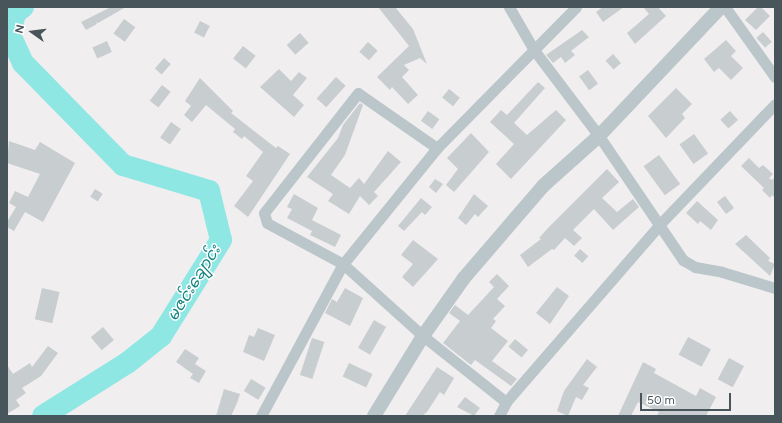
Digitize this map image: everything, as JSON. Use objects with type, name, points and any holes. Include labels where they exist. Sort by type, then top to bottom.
[{"type":"street","points":[[509,7],[534,50],[599,136],[683,260],[689,264],[775,288]]},
{"type":"street","points":[[261,416],[343,264],[436,148],[576,7]]},
{"type":"street","points":[[374,416],[423,336],[464,278],[543,186],[599,136],[717,9],[775,77]]},
{"type":"street","points":[[436,148],[358,93],[264,213],[267,223],[343,264],[423,336],[506,402]]},
{"type":"street","points":[[498,416],[506,402],[660,224],[775,104]]},
{"type":"building","points":[[111,7],[126,7],[98,23],[96,22],[97,24],[86,30],[81,22]]},
{"type":"building","points":[[378,7],[395,7],[413,29],[427,64],[420,58],[404,65],[409,70],[402,77],[418,95],[408,104],[392,87],[390,90],[377,77],[409,46]]},
{"type":"building","points":[[603,7],[624,7],[603,22],[596,12]]},
{"type":"building","points":[[643,7],[658,7],[666,16],[635,44],[627,33],[649,14]]},
{"type":"building","points":[[758,7],[761,7],[770,16],[756,30],[745,20]]},
{"type":"building","points":[[124,19],[135,27],[125,42],[113,34]]},
{"type":"building","points":[[200,21],[210,26],[204,38],[194,33]]},
{"type":"building","points":[[582,30],[589,37],[571,51],[575,55],[565,63],[561,57],[553,63],[546,55]]},
{"type":"building","points":[[763,32],[772,42],[765,48],[756,38]]},
{"type":"building","points":[[300,33],[309,43],[295,55],[287,45]]},
{"type":"building","points":[[726,40],[736,51],[731,56],[743,68],[731,80],[719,68],[714,72],[704,59]]},
{"type":"building","points":[[107,41],[112,52],[97,58],[92,48]]},
{"type":"building","points":[[368,42],[378,51],[369,60],[359,52]]},
{"type":"building","points":[[243,46],[256,56],[246,68],[233,59]]},
{"type":"building","points":[[613,54],[621,63],[614,70],[606,61]]},
{"type":"building","points":[[164,58],[171,64],[162,74],[155,69]]},
{"type":"building","points":[[279,69],[291,81],[299,72],[307,78],[293,95],[304,105],[294,117],[260,87]]},
{"type":"building","points":[[588,70],[598,84],[589,90],[579,76]]},
{"type":"building","points":[[336,77],[346,86],[326,107],[317,99]]},
{"type":"building","points":[[200,78],[233,111],[231,113],[276,148],[278,146],[290,154],[248,217],[234,206],[253,181],[246,176],[263,152],[244,136],[242,139],[233,132],[235,129],[206,105],[192,122],[184,115],[191,106],[185,101]]},
{"type":"building","points":[[538,82],[545,88],[514,123],[527,135],[556,110],[566,120],[511,179],[496,164],[514,144],[490,122],[501,110],[507,115]]},
{"type":"building","points":[[162,85],[171,92],[158,108],[150,101]]},
{"type":"building","points":[[676,88],[692,104],[682,114],[685,118],[666,138],[648,116]]},
{"type":"building","points":[[449,89],[460,98],[453,106],[442,98]]},
{"type":"building","points":[[360,103],[363,105],[345,155],[331,175],[350,188],[359,178],[364,184],[388,151],[401,162],[374,192],[378,196],[369,205],[360,196],[349,214],[328,201],[333,194],[307,177],[338,138],[343,125]]},
{"type":"building","points":[[428,111],[439,119],[432,129],[421,121]]},
{"type":"building","points":[[730,111],[738,120],[728,129],[720,120]]},
{"type":"building","points":[[171,122],[181,129],[170,144],[160,138]]},
{"type":"building","points":[[471,133],[489,152],[454,192],[446,185],[458,169],[447,158]]},
{"type":"building","points":[[694,134],[708,153],[694,164],[679,145]]},
{"type":"building","points":[[9,141],[35,150],[40,142],[75,163],[43,222],[25,212],[14,231],[7,227],[7,222],[16,207],[9,203],[15,191],[28,197],[40,174],[7,163]]},
{"type":"building","points":[[659,155],[680,184],[665,195],[644,166]]},
{"type":"building","points":[[749,158],[759,168],[763,165],[773,174],[769,178],[772,180],[775,177],[775,198],[772,195],[770,198],[762,190],[764,188],[741,166]]},
{"type":"building","points":[[607,169],[619,182],[602,198],[617,212],[633,199],[639,207],[613,230],[594,209],[573,230],[582,238],[574,246],[565,238],[554,250],[552,249],[528,267],[520,255],[541,239],[539,238],[548,228]]},
{"type":"building","points":[[435,179],[443,184],[436,193],[429,187]]},
{"type":"building","points":[[95,189],[103,194],[98,201],[90,197]]},
{"type":"building","points":[[294,194],[318,208],[312,220],[341,235],[335,247],[310,235],[312,231],[287,218],[292,209],[287,207]]},
{"type":"building","points":[[474,194],[488,206],[478,217],[475,214],[466,225],[458,218]]},
{"type":"building","points":[[725,196],[734,208],[726,214],[717,202]]},
{"type":"building","points":[[421,198],[432,207],[425,215],[422,212],[404,231],[398,226]]},
{"type":"building","points":[[697,201],[718,220],[711,230],[700,221],[698,224],[686,213]]},
{"type":"building","points":[[746,235],[770,258],[768,261],[775,264],[770,276],[735,244]]},
{"type":"building","points":[[413,240],[438,259],[413,287],[402,277],[413,264],[401,255]]},
{"type":"building","points":[[580,249],[588,256],[582,263],[574,256]]},
{"type":"building","points":[[497,274],[509,286],[497,299],[505,306],[493,319],[496,321],[491,328],[508,341],[492,361],[517,379],[511,386],[475,360],[471,365],[443,343],[460,321],[449,313],[455,305],[468,315],[494,287],[489,282]]},
{"type":"building","points":[[557,287],[569,296],[550,324],[536,313]]},
{"type":"building","points":[[42,288],[60,292],[52,323],[35,319]]},
{"type":"building","points":[[345,288],[363,298],[350,326],[325,313],[332,299],[337,302]]},
{"type":"building","points":[[374,320],[386,327],[370,355],[358,348]]},
{"type":"building","points":[[103,327],[114,340],[102,350],[91,337]]},
{"type":"building","points":[[258,328],[275,335],[264,361],[243,352],[249,335],[254,337]]},
{"type":"building","points":[[688,337],[711,349],[702,367],[679,355]]},
{"type":"building","points":[[312,338],[324,342],[312,379],[300,375]]},
{"type":"building","points":[[515,339],[528,350],[522,358],[509,347]]},
{"type":"building","points":[[48,346],[58,353],[41,376],[22,388],[26,393],[16,400],[20,406],[7,414],[7,365],[13,374],[30,363],[32,367]]},
{"type":"building","points":[[185,349],[199,358],[195,364],[206,371],[199,383],[190,378],[193,374],[176,362]]},
{"type":"building","points":[[729,358],[744,366],[733,387],[718,379]]},
{"type":"building","points":[[587,359],[597,367],[583,385],[589,388],[582,400],[576,397],[568,416],[557,411],[564,391]]},
{"type":"building","points":[[643,362],[656,369],[654,373],[696,396],[700,388],[716,397],[706,416],[657,416],[659,412],[638,402],[631,416],[618,416]]},
{"type":"building","points":[[349,363],[373,374],[366,388],[343,377]]},
{"type":"building","points":[[437,367],[454,378],[444,395],[440,392],[427,412],[422,416],[405,416]]},
{"type":"building","points":[[251,379],[266,388],[258,400],[244,391]]},
{"type":"building","points":[[224,389],[240,394],[231,416],[216,416]]},
{"type":"building","points":[[465,397],[480,408],[474,416],[457,407]]},
{"type":"waterway","name":"မဇင်းချောင်း","points":[[23,7],[15,13],[10,35],[23,63],[123,165],[209,191],[221,240],[161,336],[127,363],[43,416]]}]
